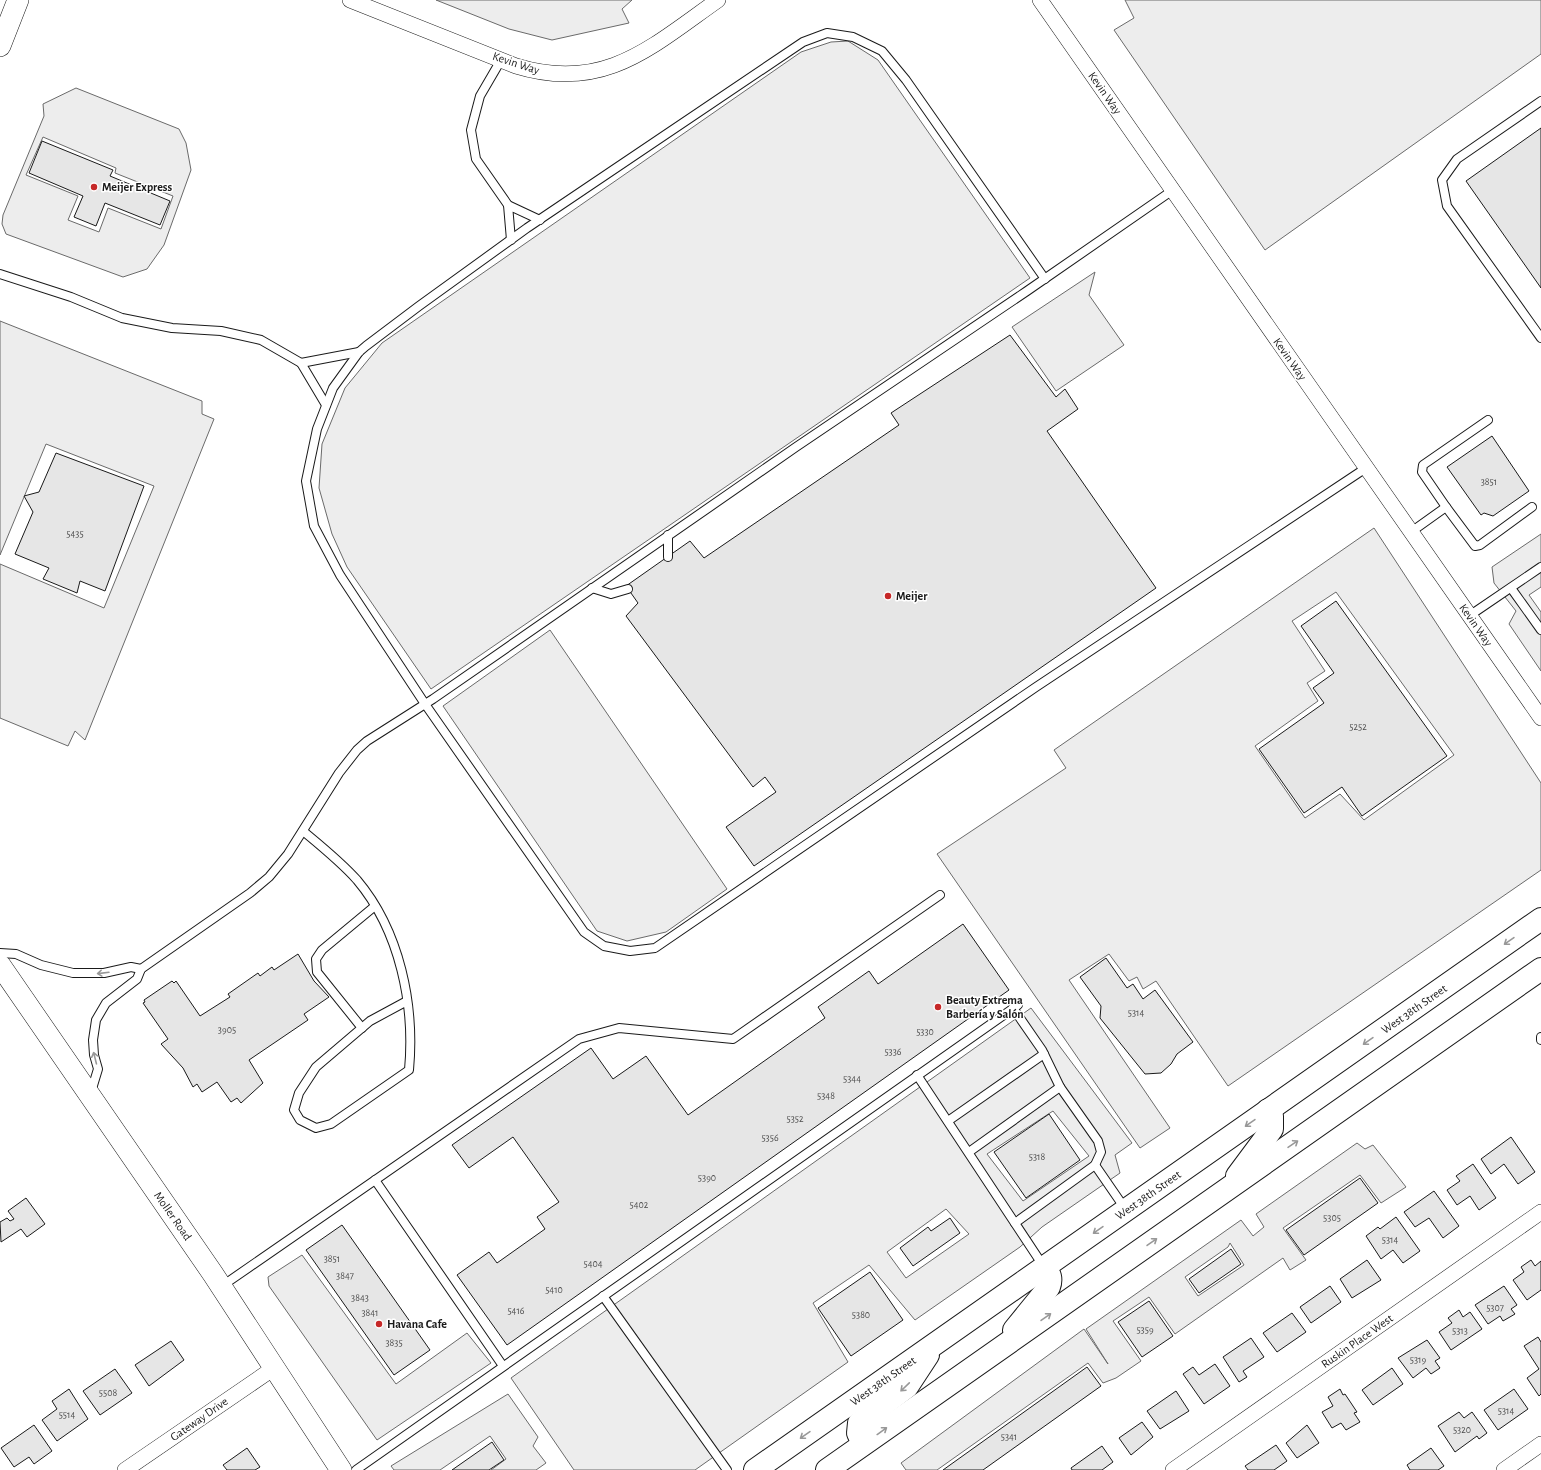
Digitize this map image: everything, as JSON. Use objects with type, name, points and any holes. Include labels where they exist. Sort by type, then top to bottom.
[{"type":"main road","points":[[0,46],[18,0]]},
{"type":"main road","name":"West 38th Street","points":[[755,1470],[1541,919]]},
{"type":"main road","name":"Moller Road","points":[[0,965],[221,1286],[341,1470]]},
{"type":"main road","points":[[827,1470],[1229,1186],[1338,1112],[1541,969]]},
{"type":"main road","points":[[1229,1186],[1260,1142],[1270,1132],[1273,1122],[1268,1110]]},
{"type":"main road","points":[[998,1350],[1049,1287],[1051,1281],[1045,1267]]},
{"type":"main road","points":[[863,1444],[858,1433],[859,1424],[907,1387],[935,1344]]},
{"type":"street","name":"Kevin Way","points":[[350,0],[524,69],[562,74],[594,72],[609,68],[638,56],[718,0]]},
{"type":"street","name":"Kevin Way","points":[[1040,0],[1541,718]]},
{"type":"street","name":"Ruskin Place West","points":[[1173,1470],[1541,1212]]},
{"type":"street","name":"Gateway Drive","points":[[125,1470],[274,1368]]},
{"type":"street","points":[[1504,1470],[1541,1444]]},
{"type":"lane","points":[[1045,279],[906,80],[882,51],[853,37],[827,33],[803,42],[511,240],[419,306],[359,352],[332,388],[317,429],[306,481],[314,526],[340,575],[425,704],[584,932],[604,946],[630,951],[655,948],[1036,687],[1366,468]]},
{"type":"lane","points":[[501,60],[480,96],[471,130],[476,159],[508,205],[511,240]]},
{"type":"lane","points":[[1541,101],[1457,159],[1442,180],[1447,206],[1541,338]]},
{"type":"lane","points":[[90,1095],[98,1069],[94,1055],[93,1040],[96,1020],[106,1003],[136,979],[141,969],[260,886],[279,867],[339,773],[357,750],[367,741],[425,704],[668,535],[1045,279],[1173,190]]},
{"type":"lane","points":[[508,205],[540,220]]},
{"type":"lane","points":[[0,274],[71,297],[122,318],[172,328],[221,331],[261,340],[302,363],[326,405]]},
{"type":"lane","points":[[302,363],[359,352]]},
{"type":"lane","points":[[1488,420],[1423,465],[1422,472],[1475,546],[1480,545],[1532,507]]},
{"type":"lane","points":[[1411,532],[1446,507]]},
{"type":"lane","points":[[668,535],[668,557]]},
{"type":"lane","points":[[1469,616],[1541,567]]},
{"type":"lane","points":[[592,588],[611,594],[628,589]]},
{"type":"lane","points":[[1511,588],[1541,630]]},
{"type":"lane","points":[[303,831],[348,871],[375,906],[388,932],[404,980],[407,1001],[411,1046],[409,1070],[331,1124],[316,1128],[300,1120],[294,1110],[299,1093],[316,1067],[370,1021],[407,1001]]},
{"type":"lane","points":[[221,1286],[579,1038],[619,1028],[733,1039],[940,895]]},
{"type":"lane","points":[[362,1028],[317,972],[316,959],[322,950],[375,906]]},
{"type":"lane","points":[[0,953],[16,954],[41,966],[73,973],[104,973],[131,967],[141,969]]},
{"type":"lane","points":[[356,1470],[1015,1007],[1044,1054],[1060,1087],[1098,1141],[1101,1152],[1095,1165],[1015,1223]]},
{"type":"lane","points":[[948,1121],[1044,1054]]},
{"type":"lane","points":[[917,1075],[1045,1267]]},
{"type":"lane","points":[[969,1152],[1060,1087]]},
{"type":"lane","points":[[1095,1165],[1126,1210]]},
{"type":"lane","points":[[375,1180],[503,1366]]},
{"type":"lane","points":[[603,1296],[727,1470]]},
{"type":"shaded area","points":[[436,0],[632,0],[622,9],[629,23],[552,40],[509,29]]},
{"type":"shaded area","points":[[1125,0],[1541,0],[1541,54],[1265,250],[1114,30],[1134,18]]},
{"type":"shaded area","points":[[848,41],[878,60],[1030,278],[431,689],[347,567],[332,534],[319,488],[322,444],[345,388],[382,343],[801,52],[831,42]]},
{"type":"shaded area","points":[[76,88],[179,129],[186,143],[191,170],[164,245],[147,269],[123,277],[6,234],[2,224],[3,215],[44,116],[43,104]],"holes":[[[43,137],[116,168],[115,173],[173,196],[161,229],[108,208],[99,232],[68,220],[78,196],[26,175]]]},
{"type":"shaded area","points":[[1095,272],[1089,295],[1124,345],[1056,391],[1012,327]]},
{"type":"shaded area","points":[[0,321],[202,401],[202,414],[214,419],[85,740],[75,731],[68,746],[0,718],[0,564],[104,608],[154,486],[46,444],[0,555]]},
{"type":"shaded area","points":[[1374,528],[1541,783],[1541,870],[1228,1086],[1156,981],[1143,989],[1137,977],[1129,981],[1109,954],[1069,980],[1170,1128],[1140,1148],[937,854],[1066,768],[1054,750]],"holes":[[[1336,592],[1454,755],[1364,820],[1340,794],[1305,818],[1255,746],[1318,701],[1307,683],[1325,671],[1292,621]]]},
{"type":"shaded area","points":[[1541,534],[1541,587],[1529,595],[1541,612],[1541,671],[1509,624],[1516,611],[1494,583],[1492,567]]},
{"type":"shaded area","points":[[550,630],[727,889],[666,932],[627,941],[597,931],[443,706]]},
{"type":"shaded area","points":[[1031,1008],[1132,1143],[1115,1155],[1120,1173],[1042,1227],[1020,1247],[915,1320],[869,1265],[813,1303],[848,1362],[695,1470],[574,1470],[511,1378]],"holes":[[[1053,1111],[1089,1156],[1023,1201],[987,1154]],[[946,1209],[969,1234],[906,1278],[887,1252]]]},
{"type":"shaded area","points":[[1357,1143],[1365,1149],[1373,1145],[1406,1187],[1381,1203],[1360,1175],[1283,1228],[1306,1260],[1290,1270],[1283,1258],[1175,1334],[1149,1297],[1113,1321],[1141,1361],[1116,1378],[1103,1383],[1088,1363],[937,1470],[906,1470],[901,1463],[1084,1329],[1108,1364],[1086,1329],[1241,1220],[1253,1236],[1264,1227],[1256,1214]],"holes":[[[1230,1243],[1244,1265],[1198,1296],[1185,1277],[1228,1247]]]},
{"type":"shaded area","points":[[302,1255],[396,1384],[467,1333],[491,1363],[377,1440],[269,1286],[268,1277]]},
{"type":"shaded area","points":[[508,1394],[538,1437],[533,1446],[546,1463],[536,1470],[491,1470],[506,1459],[490,1436],[440,1470],[394,1470],[391,1466]]},
{"type":"building","points":[[1541,128],[1541,288],[1466,181]]},
{"type":"building","points":[[42,141],[113,170],[110,176],[170,201],[160,225],[105,203],[96,226],[74,217],[83,196],[29,173]]},
{"type":"building","name":"Meijer","points":[[1010,335],[1056,397],[1065,389],[1078,409],[1047,431],[1156,588],[754,866],[726,827],[776,792],[765,777],[753,787],[626,616],[638,603],[626,586],[690,541],[704,558],[899,425],[891,413]]},
{"type":"building","points":[[1492,436],[1529,491],[1493,516],[1484,513],[1481,515],[1447,467]]},
{"type":"building","points":[[56,453],[144,486],[105,591],[80,581],[77,593],[43,579],[49,568],[15,554],[33,512],[24,496],[39,492]]},
{"type":"building","points":[[1336,601],[1447,756],[1362,816],[1342,787],[1304,813],[1259,749],[1324,703],[1313,688],[1334,673],[1301,626]]},
{"type":"building","points":[[963,924],[1009,990],[507,1345],[457,1275],[489,1252],[497,1263],[545,1229],[537,1217],[559,1202],[513,1137],[469,1168],[452,1145],[591,1048],[613,1079],[646,1056],[688,1115],[825,1018],[818,1007],[869,971],[878,984]]},
{"type":"building","points":[[298,954],[314,981],[329,997],[304,1014],[308,1020],[249,1060],[263,1083],[241,1103],[237,1098],[231,1102],[217,1082],[202,1092],[197,1084],[193,1087],[183,1068],[161,1044],[168,1039],[143,1003],[145,1002],[144,1000],[172,981],[174,983],[176,981],[200,1016],[230,997],[228,994],[258,973],[260,976],[272,967],[274,970]]},
{"type":"building","points":[[1106,958],[1127,988],[1133,984],[1143,999],[1155,990],[1193,1042],[1177,1054],[1171,1064],[1161,1073],[1145,1074],[1100,1018],[1101,1006],[1080,977]]},
{"type":"building","points":[[1049,1114],[1080,1160],[1026,1198],[994,1152]]},
{"type":"building","points":[[1511,1137],[1535,1172],[1518,1184],[1504,1164],[1491,1174],[1481,1159]]},
{"type":"building","points":[[1473,1164],[1496,1198],[1479,1210],[1470,1196],[1457,1205],[1447,1190],[1460,1181],[1456,1176]]},
{"type":"building","points":[[1360,1178],[1378,1203],[1304,1255],[1286,1230]]},
{"type":"building","points":[[1434,1191],[1459,1226],[1443,1238],[1429,1218],[1415,1227],[1404,1212]]},
{"type":"building","points":[[26,1198],[45,1224],[27,1237],[21,1229],[1,1242],[0,1222],[7,1218],[10,1221],[14,1219],[8,1211]]},
{"type":"building","points":[[1396,1217],[1420,1251],[1403,1263],[1393,1250],[1381,1259],[1366,1236],[1378,1227],[1380,1229]]},
{"type":"building","points":[[950,1218],[960,1233],[913,1266],[900,1248],[928,1227],[931,1231]]},
{"type":"building","points":[[342,1225],[430,1350],[394,1375],[306,1250]]},
{"type":"building","points":[[1231,1249],[1241,1264],[1199,1293],[1189,1279]]},
{"type":"building","points":[[1367,1260],[1381,1280],[1352,1298],[1340,1279]]},
{"type":"building","points":[[1531,1260],[1535,1266],[1541,1261],[1541,1290],[1527,1300],[1513,1280],[1524,1272],[1521,1267]]},
{"type":"building","points":[[870,1272],[903,1320],[851,1356],[818,1308]]},
{"type":"building","points":[[1330,1286],[1341,1302],[1311,1323],[1300,1307]]},
{"type":"building","points":[[1504,1286],[1517,1305],[1511,1309],[1515,1314],[1503,1321],[1500,1316],[1488,1324],[1475,1305]]},
{"type":"building","points":[[1149,1301],[1173,1336],[1142,1357],[1118,1322]]},
{"type":"building","points":[[1459,1310],[1463,1317],[1470,1312],[1482,1329],[1451,1350],[1439,1332],[1452,1323],[1448,1318]]},
{"type":"building","points":[[1292,1313],[1306,1332],[1277,1352],[1263,1333]]},
{"type":"building","points":[[1538,1337],[1541,1342],[1541,1394],[1539,1396],[1527,1378],[1539,1369],[1524,1346]]},
{"type":"building","points":[[1251,1338],[1264,1357],[1243,1371],[1247,1377],[1239,1382],[1223,1357]]},
{"type":"building","points":[[1427,1340],[1440,1358],[1435,1361],[1440,1368],[1431,1374],[1426,1368],[1413,1378],[1398,1358]]},
{"type":"building","points":[[171,1341],[184,1360],[149,1386],[135,1365]]},
{"type":"building","points":[[1215,1364],[1230,1386],[1204,1404],[1183,1374],[1193,1367],[1199,1375]]},
{"type":"building","points":[[1087,1367],[1101,1386],[983,1470],[943,1470]]},
{"type":"building","points":[[1392,1368],[1403,1384],[1373,1405],[1362,1390]]},
{"type":"building","points":[[115,1369],[132,1393],[100,1415],[83,1391]]},
{"type":"building","points":[[69,1389],[88,1419],[57,1441],[42,1420],[57,1409],[52,1401]]},
{"type":"building","points":[[1340,1389],[1357,1412],[1354,1413],[1360,1422],[1346,1430],[1341,1423],[1332,1428],[1322,1412],[1333,1406],[1328,1397]]},
{"type":"building","points":[[1514,1389],[1528,1409],[1498,1430],[1484,1410]]},
{"type":"building","points":[[1176,1391],[1189,1411],[1160,1429],[1147,1411]]},
{"type":"building","points":[[1459,1412],[1464,1418],[1472,1412],[1487,1433],[1479,1439],[1477,1436],[1455,1452],[1438,1426]]},
{"type":"building","points":[[1142,1422],[1153,1437],[1131,1455],[1119,1438]]},
{"type":"building","points":[[34,1425],[52,1451],[34,1464],[29,1457],[14,1467],[1,1448]]},
{"type":"building","points":[[1307,1425],[1319,1443],[1297,1458],[1286,1443]]},
{"type":"building","points":[[492,1442],[504,1460],[489,1470],[452,1470]]},
{"type":"building","points":[[1276,1445],[1287,1461],[1274,1470],[1248,1470],[1245,1466]]},
{"type":"building","points":[[1102,1446],[1113,1462],[1102,1470],[1072,1470],[1071,1468]]},
{"type":"building","points":[[247,1448],[260,1467],[255,1470],[227,1470],[223,1465]]},
{"type":"building","points":[[1431,1448],[1444,1466],[1438,1470],[1410,1470],[1407,1465]]},
{"type":"place","name":"Meijer Express","points":[[94,187]]},
{"type":"place","name":"Meijer","points":[[888,596]]},
{"type":"place","name":"Beauty Extrema Barbería y Salón","points":[[938,1007]]},
{"type":"place","name":"Havana Cafe","points":[[379,1324]]}]
